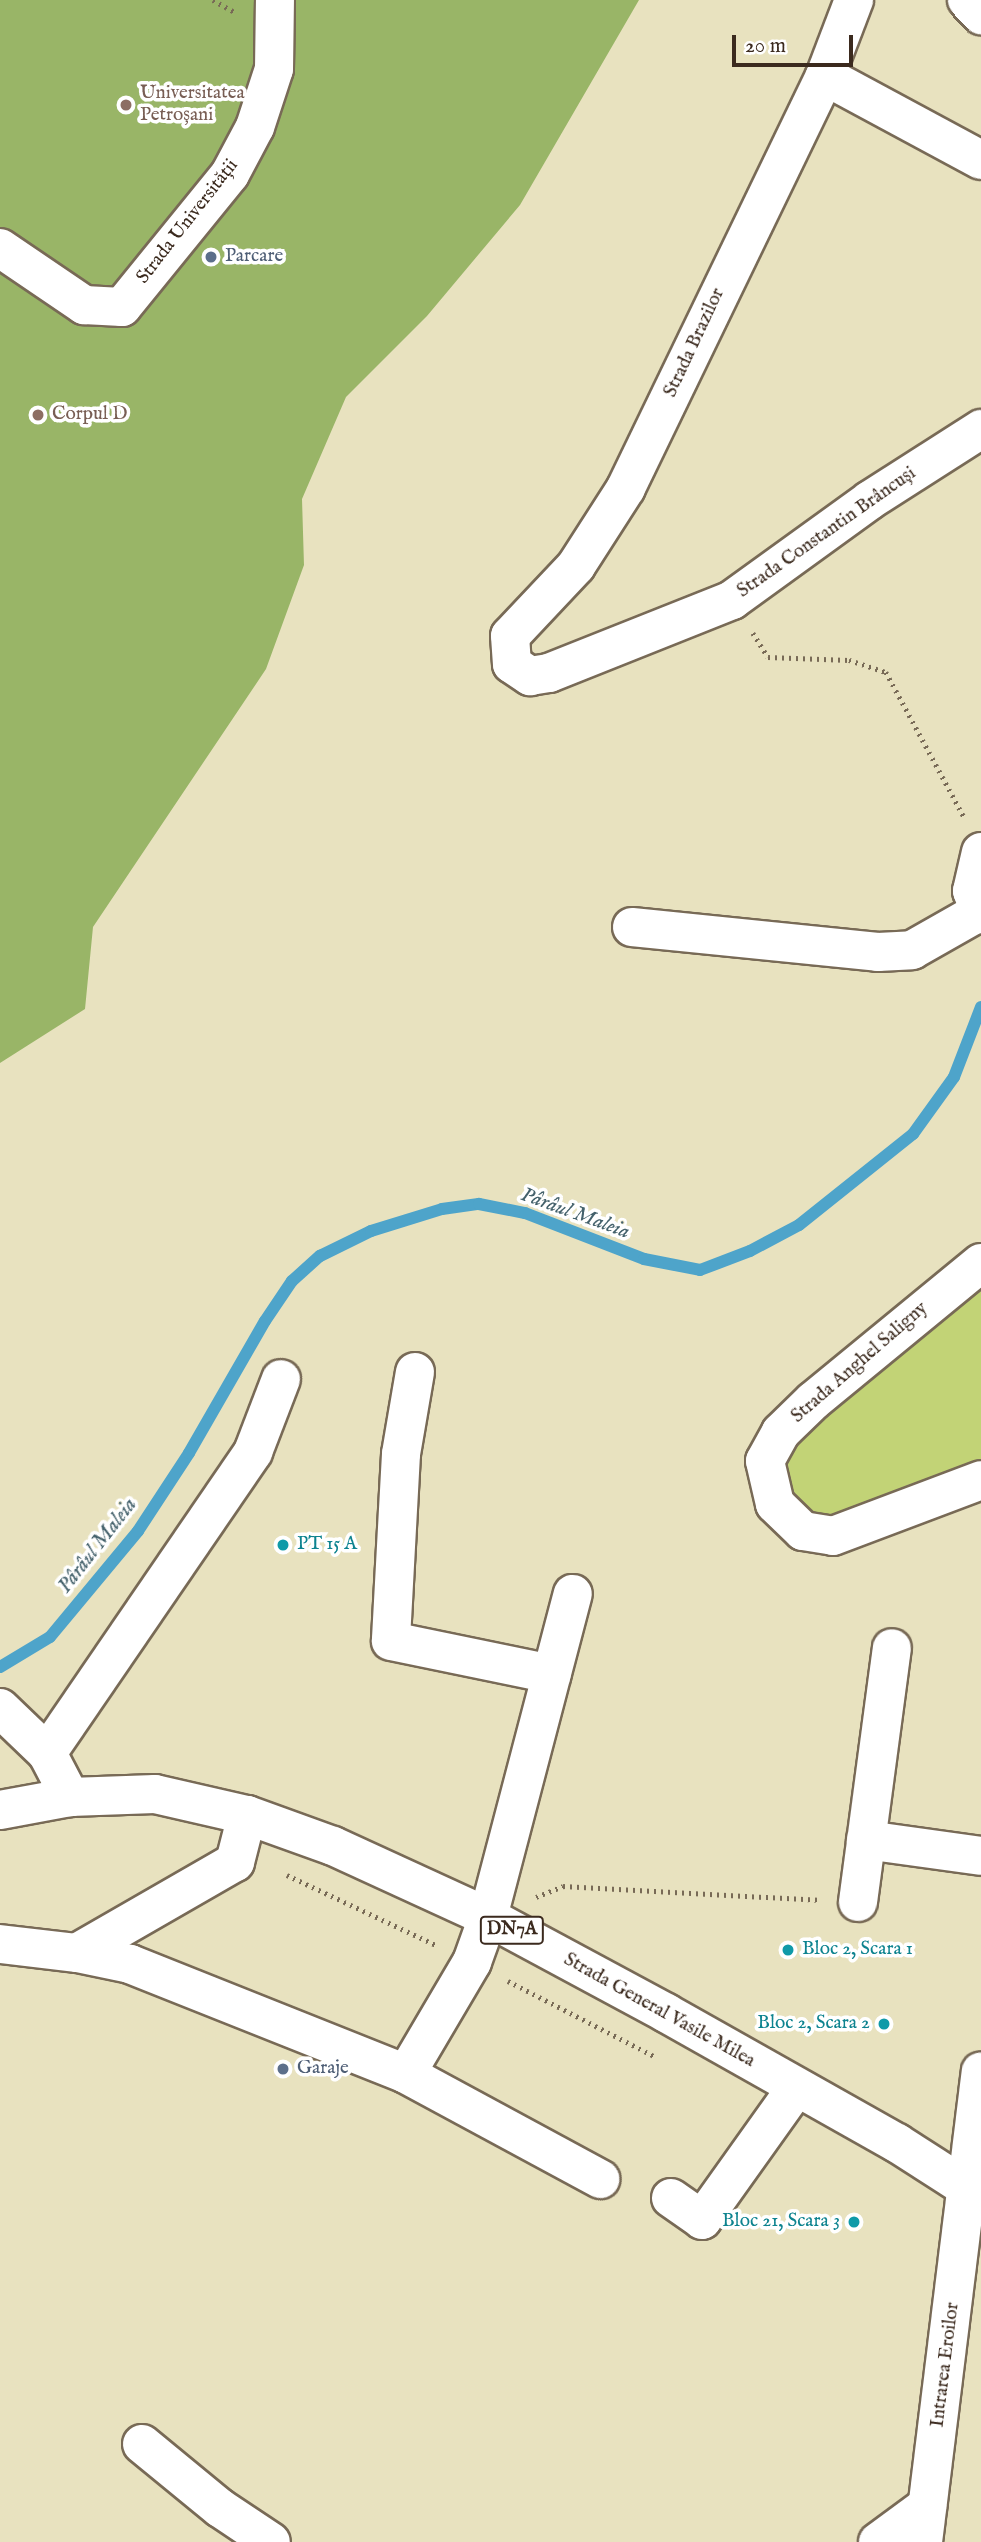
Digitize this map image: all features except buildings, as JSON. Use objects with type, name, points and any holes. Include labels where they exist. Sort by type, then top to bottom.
[{"type":"street","name":"Strada Universității","points":[[0,248],[84,305],[122,307],[230,174],[255,127],[274,69],[275,0]]},
{"type":"street","name":"Strada Brazilor","points":[[512,664],[510,636],[576,566],[626,488],[825,76],[854,0]]},
{"type":"street","points":[[967,0],[981,15]]},
{"type":"street","points":[[825,76],[981,160]]},
{"type":"street","name":"Strada Constantin Brâncuși","points":[[512,664],[530,676],[549,673],[732,600],[870,500],[981,429]]},
{"type":"street","points":[[632,927],[878,952],[912,950],[980,913],[972,891],[974,837]]},
{"type":"street","name":"Strada Anghel Saligny","points":[[981,1263],[813,1401],[781,1432],[765,1461],[775,1504],[803,1531],[833,1536],[981,1480]]},
{"type":"street","points":[[415,1372],[401,1454],[391,1642],[552,1674]]},
{"type":"street","points":[[47,1753],[253,1452],[281,1378]]},
{"type":"street","points":[[406,2074],[472,1962],[488,1917],[573,1594]]},
{"type":"street","points":[[858,1902],[892,1647]]},
{"type":"street","points":[[1,1708],[47,1753],[70,1797]]},
{"type":"street","name":"Strada General Vasile Milea","points":[[0,1810],[70,1797],[155,1794],[247,1815],[333,1846],[488,1917],[797,2087],[974,2192]]},
{"type":"street","points":[[78,1952],[212,1878],[234,1862],[247,1815]]},
{"type":"street","points":[[866,1840],[981,1856]]},
{"type":"street","points":[[0,1944],[78,1952],[130,1964],[406,2074],[600,2179]]},
{"type":"street","name":"Intrarea Eroilor","points":[[925,2524],[974,2192],[981,2072]]},
{"type":"street","points":[[671,2198],[702,2220],[797,2087]]},
{"type":"street","points":[[142,2444],[219,2508],[271,2542]]},
{"type":"street","points":[[878,2542],[925,2524]]},
{"type":"path","points":[[732,600],[768,657],[849,660],[886,673],[939,778],[974,837]]},
{"type":"path","points":[[237,1854],[472,1962],[666,2062]]},
{"type":"path","points":[[488,1917],[562,1886],[858,1902]]},
{"type":"green space","points":[[0,0],[639,0],[520,205],[427,316],[346,397],[302,499],[304,565],[266,669],[93,927],[85,1009],[0,1063]]},
{"type":"green space","points":[[981,1271],[981,1473],[807,1525],[772,1459]]},
{"type":"waterway","name":"Pârâul Maleia","points":[[0,1667],[50,1637],[138,1531],[189,1453],[265,1321],[292,1281],[320,1256],[371,1231],[442,1209],[479,1204],[525,1213],[644,1259],[700,1270],[750,1251],[799,1225],[913,1134],[954,1077],[981,1007]]},
{"type":"place","name":"Universitatea Petroșani","points":[[126,105]]},
{"type":"place","name":"Parcare","points":[[211,257]]},
{"type":"place","name":"Corpul D","points":[[38,415]]},
{"type":"place","name":"PT 15 A","points":[[283,1545]]},
{"type":"place","name":"Bloc 2, Scara 1","points":[[788,1950]]},
{"type":"place","name":"Bloc 2, Scara 2","points":[[884,2024]]},
{"type":"place","name":"Garaje","points":[[283,2069]]},
{"type":"place","name":"Bloc 21, Scara 3","points":[[854,2222]]}]
